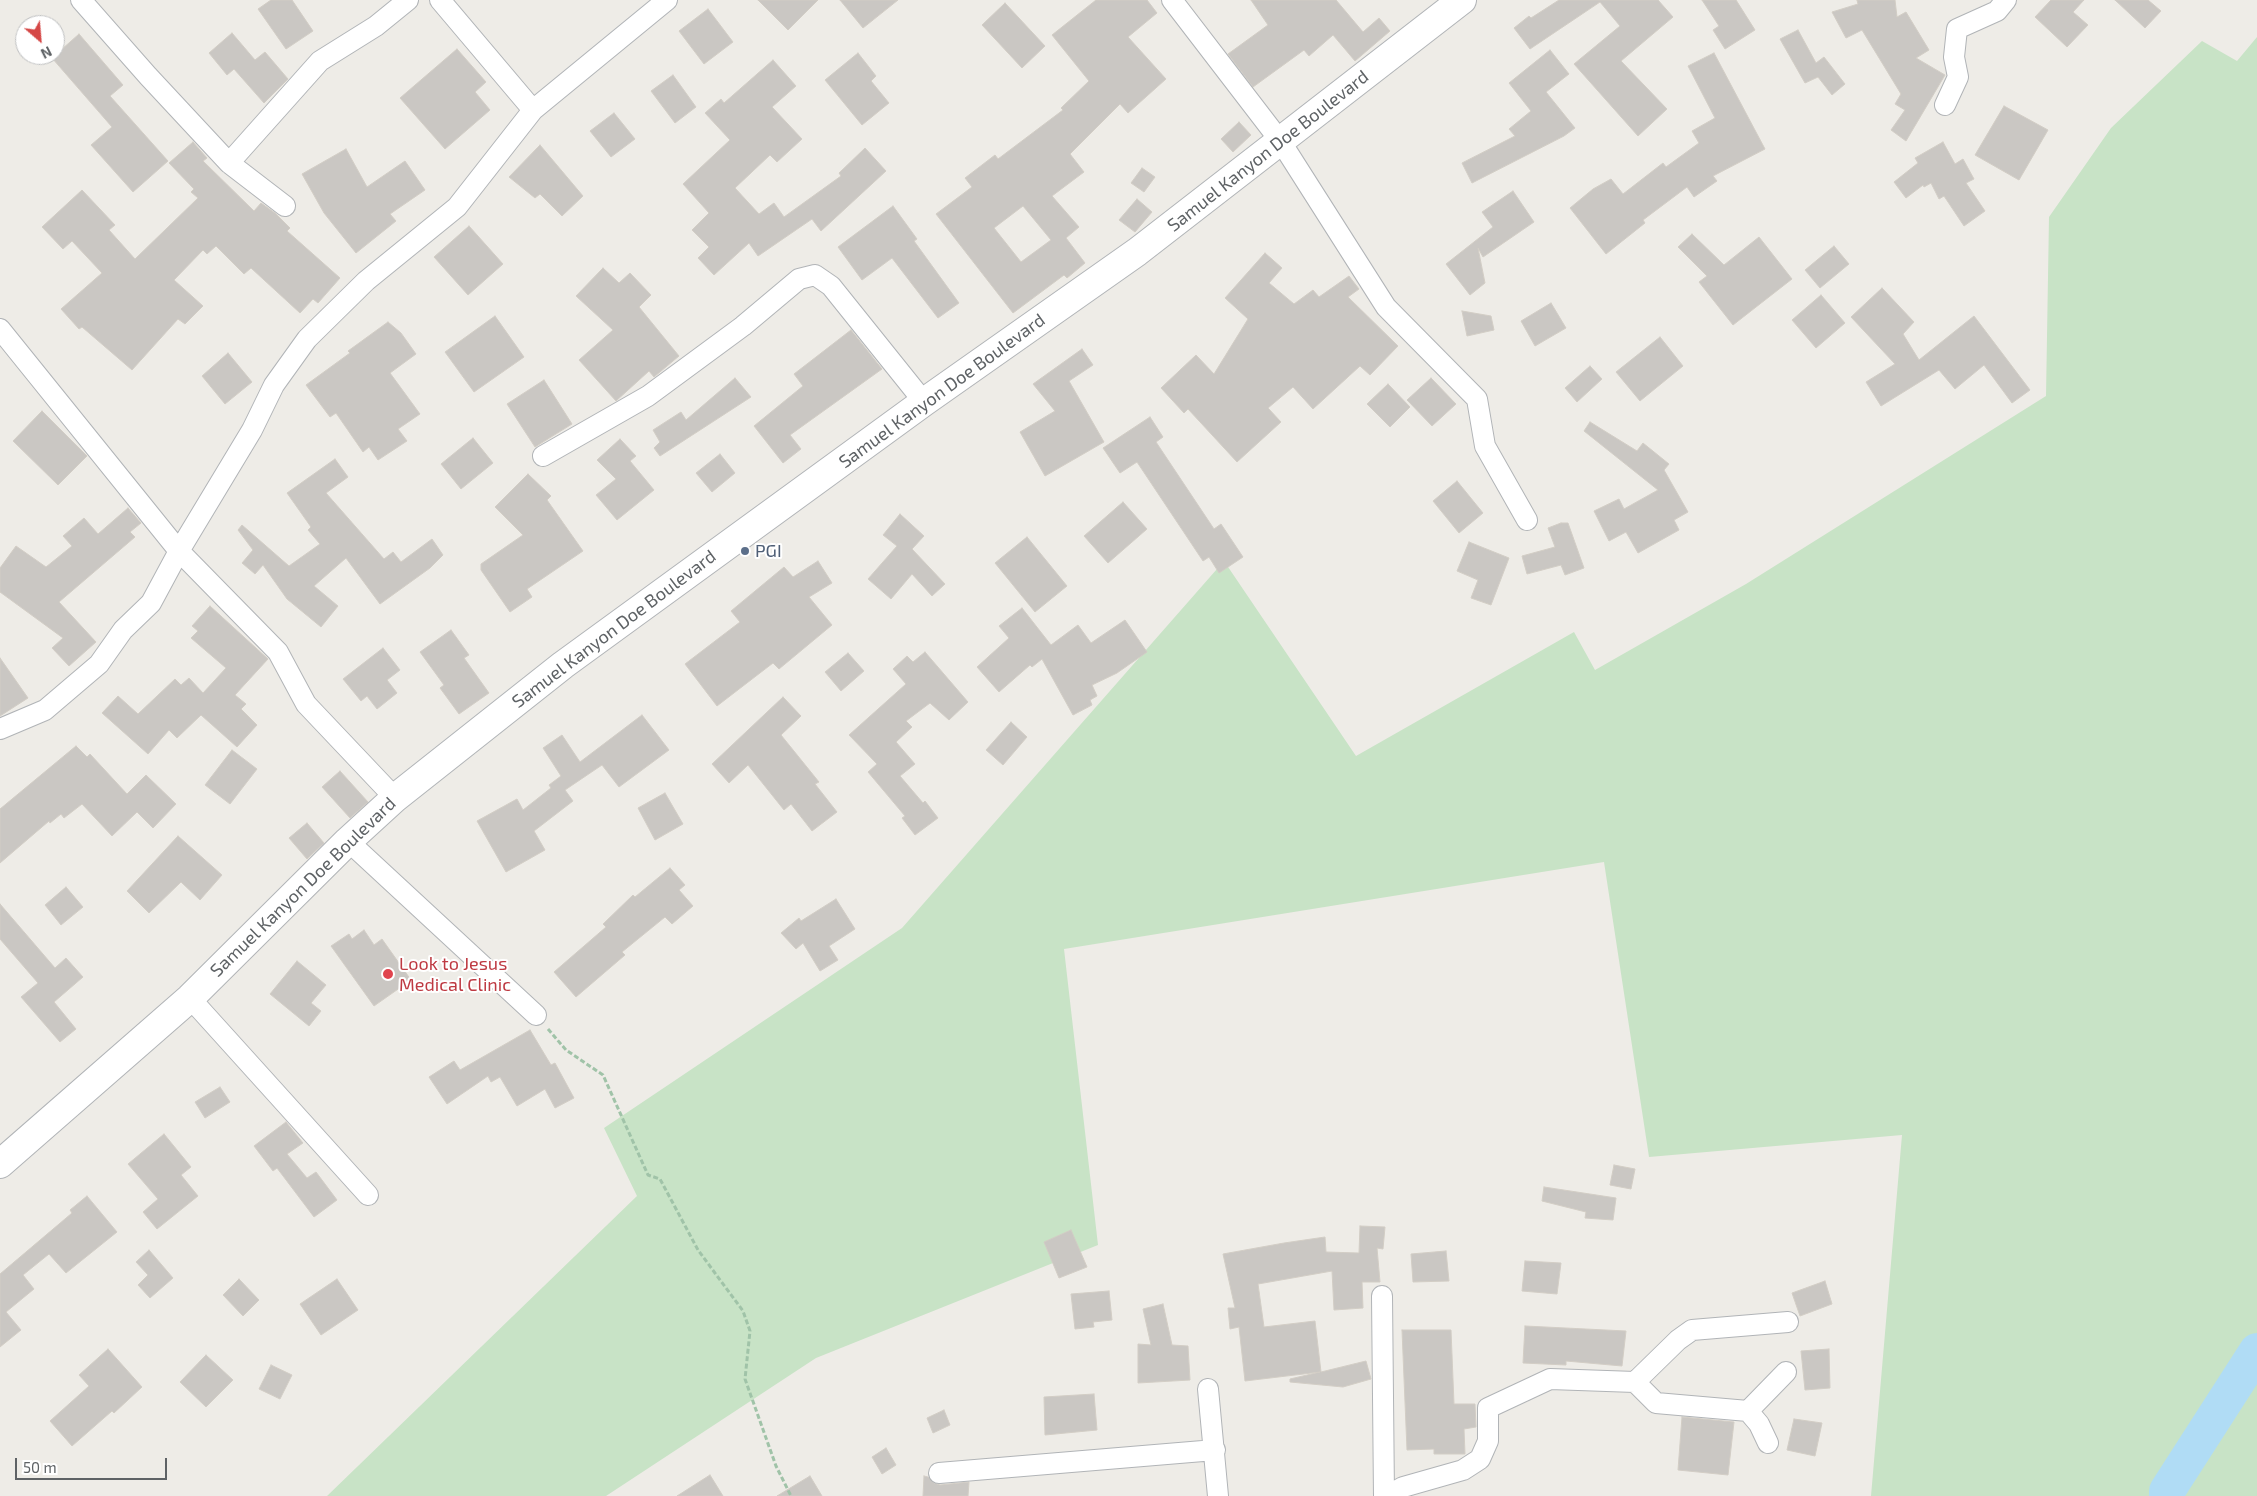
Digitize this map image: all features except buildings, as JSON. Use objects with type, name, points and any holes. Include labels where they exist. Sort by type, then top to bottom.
[{"type":"street","points":[[81,0],[229,163],[285,206]]},
{"type":"street","points":[[229,163],[320,61],[376,26],[408,0]]},
{"type":"street","points":[[440,0],[533,110]]},
{"type":"street","points":[[0,729],[45,710],[99,664],[123,630],[151,602],[179,551],[252,430],[274,385],[307,339],[366,282],[457,207],[533,110],[667,0]]},
{"type":"street","points":[[1172,0],[1281,142],[1386,307],[1477,400],[1485,446],[1527,520]]},
{"type":"street","name":"Samuel Kanyon Doe Boulevard","points":[[0,1164],[190,998],[394,798],[563,665],[924,402],[1137,252],[1462,0]]},
{"type":"street","points":[[1945,104],[1958,77],[1954,57],[1957,29],[1997,11],[2006,0]]},
{"type":"street","points":[[543,456],[648,396],[743,326],[799,279],[815,275],[831,286],[924,402]]},
{"type":"street","points":[[0,329],[179,551],[278,652],[306,704],[394,798]]},
{"type":"street","points":[[348,841],[536,1015]]},
{"type":"street","points":[[190,998],[368,1195]]},
{"type":"street","points":[[1382,1296],[1386,1496],[1403,1487],[1463,1470],[1480,1458],[1488,1441],[1488,1408],[1501,1400],[1550,1379],[1635,1382],[1656,1403],[1748,1412],[1759,1424],[1768,1443]]},
{"type":"street","points":[[1635,1382],[1678,1340],[1692,1330],[1788,1322]]},
{"type":"street","points":[[1748,1412],[1786,1372]]},
{"type":"street","points":[[1208,1390],[1218,1496]]},
{"type":"street","points":[[939,1473],[1215,1450]]},
{"type":"path","points":[[536,1015],[566,1050],[602,1075],[648,1174],[660,1179],[698,1250],[743,1311],[750,1331],[745,1379],[776,1466],[790,1496]]},
{"type":"green space","points":[[2257,37],[2257,1496],[1871,1496],[1902,1135],[1649,1157],[1604,862],[1064,949],[1098,1245],[816,1358],[606,1496],[327,1496],[637,1196],[604,1128],[902,928],[1224,561],[1356,756],[1574,632],[1595,670],[1746,584],[2046,396],[2049,217],[2111,128],[2202,41],[2237,61]]},
{"type":"waterway","points":[[2167,1496],[2167,1491],[2257,1351]]},
{"type":"place","name":"PGI","points":[[745,551]]},
{"type":"place","name":"Look to Jesus Medical Clinic","points":[[388,974]]}]
